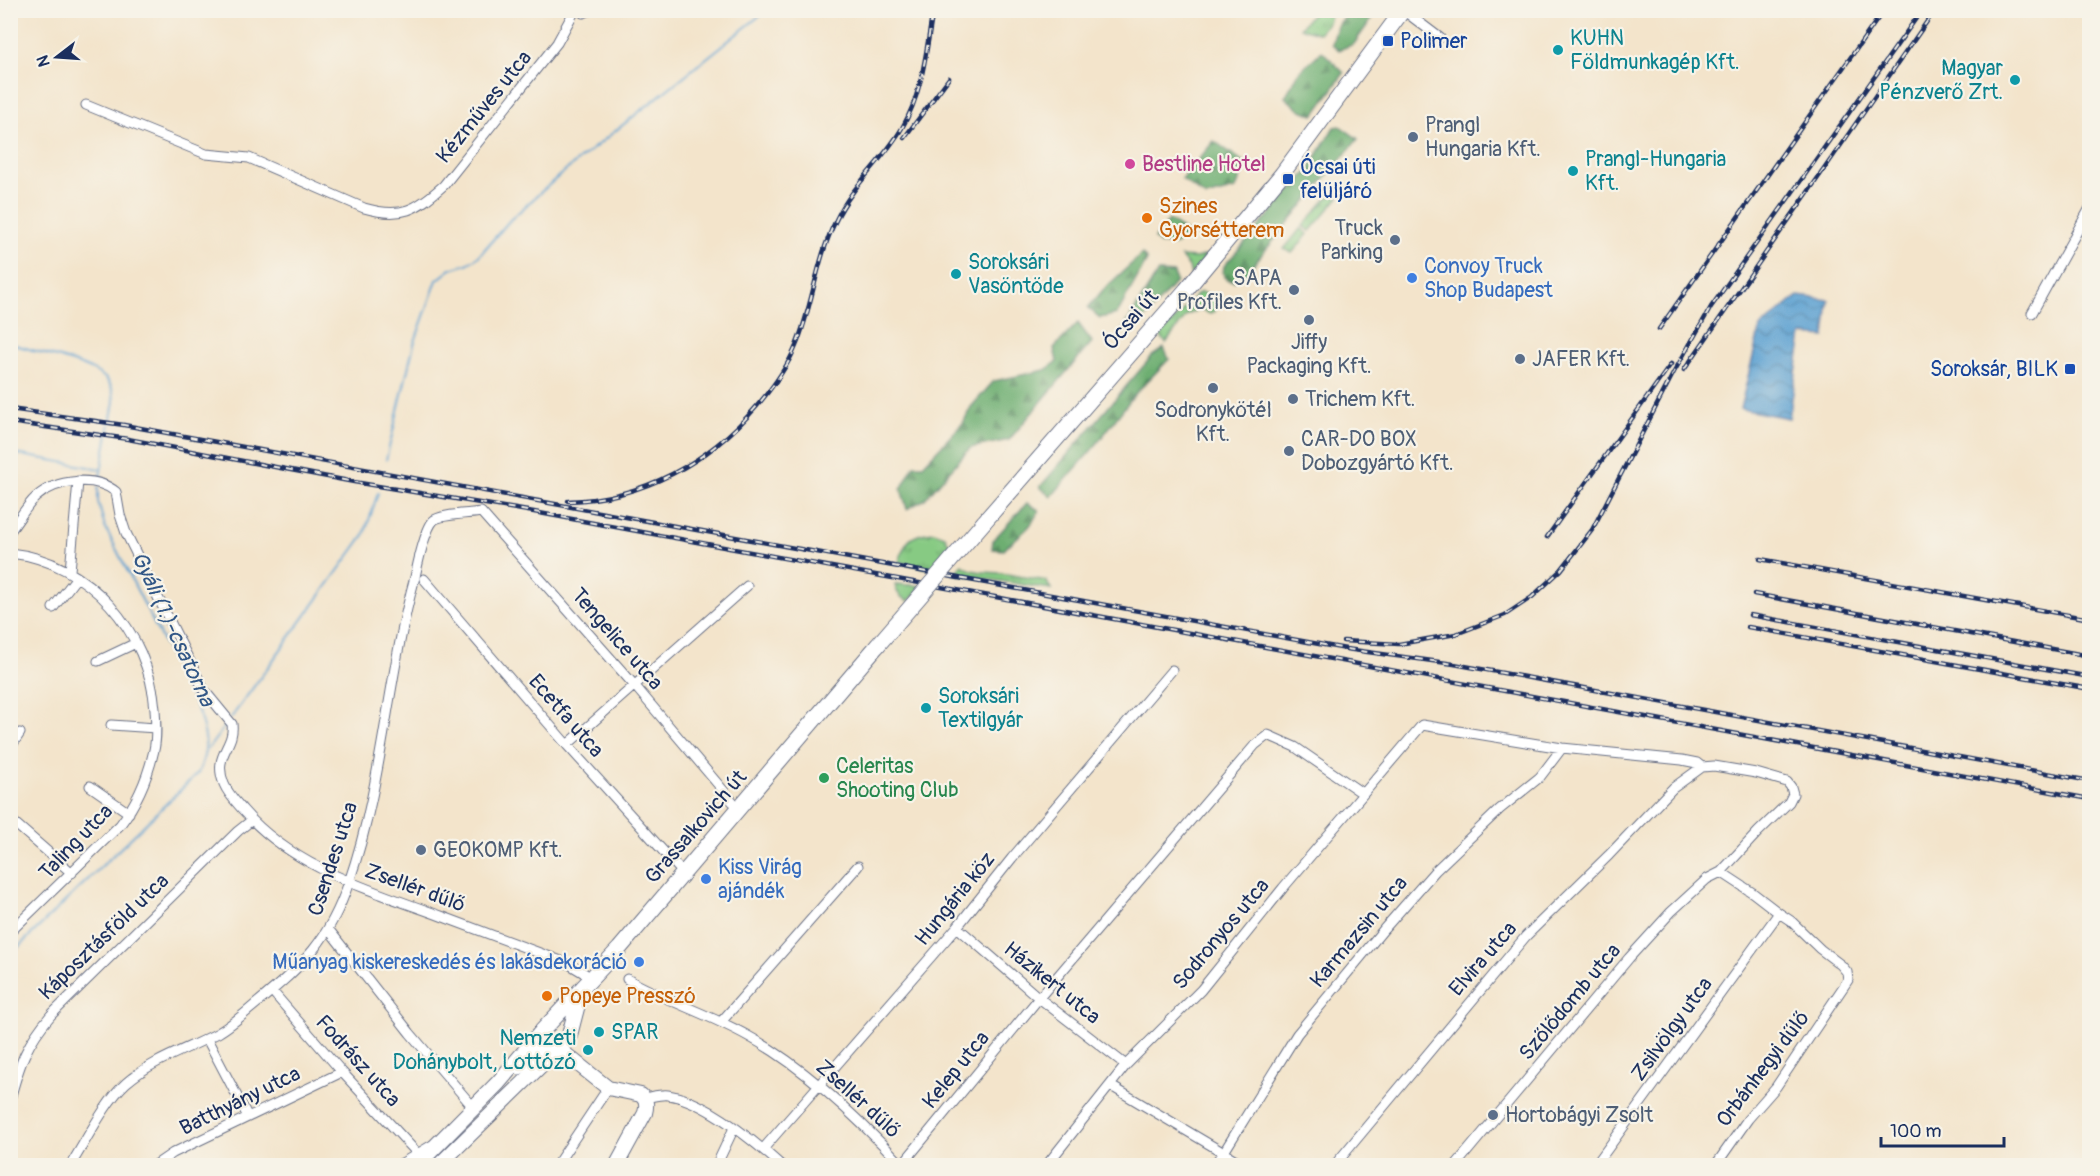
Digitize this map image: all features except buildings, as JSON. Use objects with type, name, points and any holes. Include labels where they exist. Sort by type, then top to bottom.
[{"type":"main road","name":"Ócsai út","points":[[877,646],[1178,298],[1275,182],[1403,11]]},
{"type":"main road","name":"Grassalkovich út","points":[[417,1160],[436,1146],[474,1108],[586,985],[684,874],[877,646]]},
{"type":"main road","points":[[498,1083],[541,1052],[559,1048],[569,1037],[586,985]]},
{"type":"street","name":"Kézműves utca","points":[[86,105],[206,154],[249,158],[364,208],[383,213],[406,212],[426,201],[444,185],[557,43],[575,10]]},
{"type":"street","points":[[580,10],[583,13],[591,10]]},
{"type":"street","points":[[1403,11],[1440,38]]},
{"type":"street","points":[[2032,313],[2090,208]]},
{"type":"street","points":[[10,531],[36,497],[50,488],[78,481],[74,574],[53,608]]},
{"type":"street","name":"Zsellér dűlő","points":[[78,481],[109,486],[116,492],[126,533],[204,690],[232,723],[230,740],[221,756],[220,763],[224,784],[232,797],[266,834],[300,857],[349,882],[568,964],[584,972],[586,985]]},
{"type":"street","name":"Tengelice utca","points":[[467,514],[482,512],[733,801]]},
{"type":"street","name":"Csendes utca","points":[[70,1166],[112,1100],[126,1083],[176,1053],[207,1039],[230,1025],[302,964],[329,930],[349,882],[367,827],[399,641],[429,530],[434,520],[442,516],[467,514]]},
{"type":"street","name":"Taling utca","points":[[10,553],[25,554],[74,574],[91,586],[113,607],[136,643],[147,667],[153,690],[156,728],[154,749],[146,776],[129,813],[120,825],[10,932]]},
{"type":"street","name":"Ecetfa utca","points":[[424,579],[567,745],[684,874]]},
{"type":"street","points":[[567,745],[747,586]]},
{"type":"street","points":[[98,661],[136,643]]},
{"type":"street","name":"Hungária köz","points":[[763,1149],[957,927],[1012,858],[1173,670]]},
{"type":"street","points":[[111,725],[156,728]]},
{"type":"street","name":"Sodronyos utca","points":[[1046,1166],[1111,1086],[1125,1065],[1201,990],[1362,793],[1422,725],[1562,748]]},
{"type":"street","points":[[10,748],[20,733]]},
{"type":"street","name":"Kelep utca","points":[[902,1165],[1039,998],[1255,745],[1268,735],[1295,747],[1362,793]]},
{"type":"street","points":[[1562,748],[1682,760],[1697,763],[1702,767]]},
{"type":"street","name":"Karmazsin utca","points":[[1213,1166],[1297,1034],[1384,929],[1435,871],[1500,809],[1540,777],[1562,748]]},
{"type":"street","name":"Elvira utca","points":[[1334,1166],[1526,936],[1609,855],[1672,788],[1702,767]]},
{"type":"street","name":"Szőlődomb utca","points":[[1455,1166],[1629,958],[1707,879],[1721,872],[1789,802],[1793,795],[1787,782],[1732,769],[1702,767]]},
{"type":"street","points":[[90,786],[129,813]]},
{"type":"street","points":[[10,819],[72,873]]},
{"type":"street","name":"Káposztásföld utca","points":[[10,1099],[23,1055],[31,1040],[51,1015],[252,820]]},
{"type":"street","points":[[722,1022],[858,866]]},
{"type":"street","points":[[1721,872],[1753,892],[1779,913]]},
{"type":"street","name":"Orbánhegyi dűlő","points":[[1716,1166],[1748,1119],[1776,1087],[1848,980],[1847,972],[1791,921],[1779,913]]},
{"type":"street","name":"Zsilvölgy utca","points":[[1595,1166],[1779,913]]},
{"type":"street","name":"Házikert utca","points":[[957,927],[1039,998],[1125,1065]]},
{"type":"street","points":[[329,930],[410,1033],[474,1108]]},
{"type":"street","name":"Zsellér dűlő","points":[[627,979],[642,988],[722,1022],[776,1053],[851,1114],[902,1165]]},
{"type":"street","name":"Fodrász utca","points":[[272,990],[417,1160]]},
{"type":"street","points":[[542,1031],[544,1037],[608,1088],[641,1095],[645,1098],[647,1105],[645,1113],[616,1166]]},
{"type":"street","points":[[207,1039],[248,1117]]},
{"type":"street","points":[[438,1166],[559,1048]]},
{"type":"street","name":"Batthyány utca","points":[[154,1166],[173,1153],[342,1072]]},
{"type":"street","points":[[1111,1086],[1246,1166]]},
{"type":"street","points":[[556,1166],[608,1088]]},
{"type":"street","points":[[645,1098],[665,1094],[685,1099],[734,1128],[782,1166]]},
{"type":"street","points":[[716,1166],[734,1128]]},
{"type":"street","name":"Grassalkovich út","points":[[402,1166],[417,1160]]},
{"type":"green space","points":[[1350,10],[1368,11],[1371,20],[1354,44],[1339,50],[1332,44],[1337,26]]},
{"type":"green space","points":[[1314,11],[1331,11],[1328,23],[1319,33],[1300,28]]},
{"type":"green space","points":[[1322,51],[1344,73],[1314,115],[1299,109],[1285,97],[1299,72]]},
{"type":"green space","points":[[1340,126],[1358,139],[1243,277],[1234,281],[1226,279],[1223,272],[1224,266],[1307,172],[1334,127]]},
{"type":"green space","points":[[1214,141],[1245,163],[1236,189],[1206,197],[1182,179]]},
{"type":"green space","points":[[1333,195],[1339,197],[1310,231],[1303,226],[1327,198]]},
{"type":"green space","points":[[1169,220],[1188,233],[1176,245],[1160,244],[1154,239]]},
{"type":"green space","points":[[1301,228],[1308,234],[1292,253],[1284,249]]},
{"type":"green space","points":[[1142,254],[1147,260],[1117,314],[1100,318],[1088,308],[1103,290]]},
{"type":"green space","points":[[1207,255],[1191,275],[1189,267],[1181,257],[1196,258]]},
{"type":"green space","points":[[1158,272],[1174,273],[1176,282],[1142,322],[1129,331],[1123,329]]},
{"type":"green space","points":[[1201,292],[1212,296],[1216,302],[1214,312],[1210,314],[1201,309],[1187,315],[1166,343],[1160,336]]},
{"type":"green space","points":[[1078,323],[1092,342],[1009,440],[970,448],[924,500],[907,509],[901,489],[914,465],[923,465],[963,423],[971,407],[994,381],[1045,370],[1057,362],[1054,348]]},
{"type":"green space","points":[[1164,348],[1169,359],[1134,395],[1096,445],[1051,497],[1040,487],[1152,356]]},
{"type":"green space","points":[[1027,503],[1039,510],[1031,524],[1004,550],[992,549],[993,540]]},
{"type":"green space","points":[[934,532],[945,536],[952,550],[934,570],[899,562],[910,540],[919,535]]},
{"type":"green space","points":[[962,565],[975,571],[1046,581],[1051,589],[954,574]]},
{"type":"green space","points":[[895,584],[922,586],[909,601],[899,595]]},
{"type":"water","points":[[1798,296],[1829,300],[1825,337],[1802,335],[1789,418],[1740,409],[1760,328]]},
{"type":"waterway","points":[[386,460],[414,344],[437,280],[451,269],[467,264],[478,257],[510,220],[560,175],[767,10]]},
{"type":"waterway","name":"Gyáli (1.)-csatorna","points":[[10,343],[89,368],[109,383],[114,402],[99,482]]},
{"type":"waterway","points":[[10,453],[101,469]]},
{"type":"waterway","name":"Gyáli (1.)-csatorna","points":[[10,955],[198,773],[204,756],[203,725],[197,708],[105,527],[98,502],[98,487]]},
{"type":"waterway","points":[[231,718],[364,535],[378,493]]},
{"type":"waterway","points":[[208,749],[228,722]]},
{"type":"railway","points":[[568,501],[596,499],[622,493],[673,474],[718,444],[757,406],[774,385],[796,346],[829,235],[836,220],[850,196],[902,128],[915,100],[923,71],[933,10]]},
{"type":"railway","points":[[1659,329],[1884,10]]},
{"type":"railway","points":[[1343,641],[1399,644],[1456,634],[1505,615],[1532,597],[1561,570],[1592,530],[1674,372],[1711,307],[1922,10]]},
{"type":"railway","points":[[1684,370],[1935,10]]},
{"type":"railway","points":[[904,138],[949,78]]},
{"type":"railway","points":[[1547,537],[1671,364]]},
{"type":"railway","points":[[10,409],[124,425],[1346,649],[1454,664],[2090,781]]},
{"type":"railway","points":[[10,422],[128,439],[354,482],[534,512],[2090,799]]},
{"type":"railway","points":[[1760,559],[2090,619]]},
{"type":"railway","points":[[1754,594],[2090,656]]},
{"type":"railway","points":[[1750,615],[2090,677]]},
{"type":"railway","points":[[1748,627],[2090,689]]},
{"type":"place","name":"Polimer","points":[[1388,41]]},
{"type":"place","name":"KUHN Földmunkagép Kft.","points":[[1558,50]]},
{"type":"place","name":"Magyar Pénzverő Zrt.","points":[[2015,80]]},
{"type":"place","name":"Prangl Hungaria Kft.","points":[[1413,137]]},
{"type":"place","name":"Bestline Hotel","points":[[1130,164]]},
{"type":"place","name":"Prangl-Hungaria Kft.","points":[[1573,171]]},
{"type":"place","name":"Ócsai úti felüljáró","points":[[1288,179]]},
{"type":"place","name":"Szines Gyorsétterem","points":[[1147,218]]},
{"type":"place","name":"Truck Parking","points":[[1395,240]]},
{"type":"place","name":"Soroksári Vasöntöde","points":[[956,274]]},
{"type":"place","name":"Convoy Truck Shop Budapest","points":[[1412,278]]},
{"type":"place","name":"SAPA Profiles Kft.","points":[[1294,290]]},
{"type":"place","name":"Jiffy Packaging Kft.","points":[[1309,320]]},
{"type":"place","name":"JAFER Kft.","points":[[1520,359]]},
{"type":"place","name":"Soroksár, BILK","points":[[2070,369]]},
{"type":"place","name":"Sodronykötél Kft.","points":[[1213,388]]},
{"type":"place","name":"Trichem Kft.","points":[[1293,399]]},
{"type":"place","name":"CAR-DO BOX Dobozgyártó Kft.","points":[[1289,451]]},
{"type":"place","name":"Soroksári Textilgyár","points":[[926,708]]},
{"type":"place","name":"Celeritas Shooting Club","points":[[824,778]]},
{"type":"place","name":"GEOKOMP Kft.","points":[[421,850]]},
{"type":"place","name":"Kiss Virág ajándék","points":[[706,879]]},
{"type":"place","name":"Műanyag kiskereskedés és lakásdekoráció","points":[[639,962]]},
{"type":"place","name":"Popeye Presszó","points":[[547,996]]},
{"type":"place","name":"SPAR","points":[[599,1032]]},
{"type":"place","name":"Nemzeti Dohánybolt, Lottózó","points":[[588,1050]]},
{"type":"place","name":"Hortobágyi Zsolt","points":[[1493,1115]]}]
